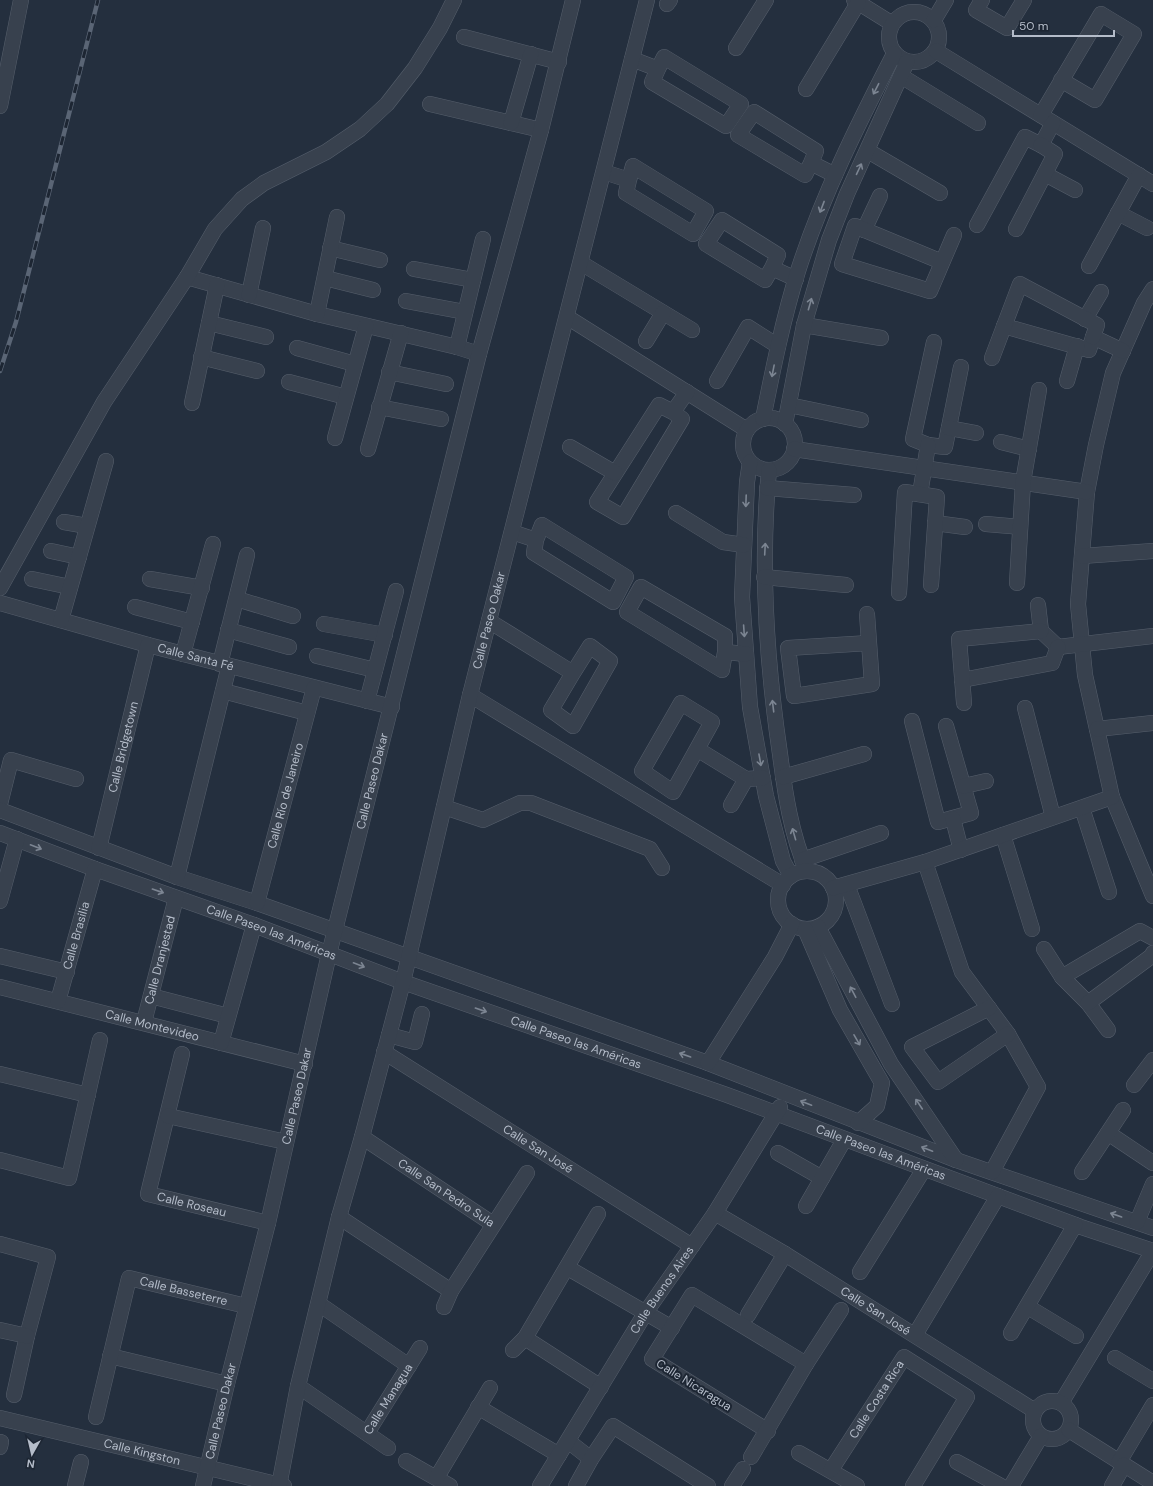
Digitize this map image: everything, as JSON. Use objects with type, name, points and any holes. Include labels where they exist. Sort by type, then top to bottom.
[{"type":"street","points":[[0,106],[21,0]]},
{"type":"street","points":[[0,588],[104,402],[186,277],[215,229],[242,199],[264,183],[326,152],[360,129],[387,104],[415,68],[440,28],[454,0]]},
{"type":"street","points":[[392,707],[479,354],[541,130],[559,62],[573,0]]},
{"type":"street","name":"Calle Paseo Oakar","points":[[408,958],[470,695],[568,317],[647,0]]},
{"type":"street","points":[[736,48],[766,0]]},
{"type":"street","points":[[934,20],[946,0]]},
{"type":"street","points":[[982,0],[976,10],[1006,28],[1024,0]]},
{"type":"street","points":[[806,89],[856,1],[891,23]]},
{"type":"street","points":[[924,6],[934,20],[940,35],[936,51],[924,61],[908,62],[894,54],[888,39],[891,23],[904,13],[924,6]]},
{"type":"street","points":[[1041,115],[1061,80],[1101,14],[1134,34],[1095,100],[1061,80]]},
{"type":"street","points":[[464,37],[559,62]]},
{"type":"street","points":[[936,51],[1153,184]]},
{"type":"street","points":[[511,123],[531,54]]},
{"type":"street","points":[[763,419],[778,346],[796,279],[835,175],[894,54]]},
{"type":"street","points":[[664,57],[741,104],[726,126],[652,82],[658,69],[664,57]]},
{"type":"street","points":[[632,59],[658,69]]},
{"type":"street","points":[[785,424],[804,325],[830,237],[908,62]]},
{"type":"street","points":[[901,76],[978,123]]},
{"type":"street","points":[[430,104],[541,130]]},
{"type":"street","points":[[754,112],[816,151],[811,163],[805,175],[738,136],[754,112]]},
{"type":"street","points":[[1041,145],[1054,123]]},
{"type":"street","points":[[977,225],[1025,137],[1055,154],[1016,229]]},
{"type":"street","points":[[868,152],[940,193]]},
{"type":"street","points":[[811,163],[835,175]]},
{"type":"street","points":[[633,166],[706,210],[693,234],[626,193],[629,180],[633,166]]},
{"type":"street","points":[[604,172],[629,180]]},
{"type":"street","points":[[1045,174],[1075,190]]},
{"type":"street","points":[[1089,266],[1139,175]]},
{"type":"street","points":[[864,230],[880,196]]},
{"type":"street","points":[[1118,213],[1147,228]]},
{"type":"street","points":[[317,314],[337,217]]},
{"type":"street","points":[[722,220],[778,255],[772,268],[765,280],[706,244],[722,220]]},
{"type":"street","points":[[942,262],[855,226],[848,242],[842,264],[930,291],[954,234]]},
{"type":"street","points":[[249,295],[263,228]]},
{"type":"street","points":[[830,237],[848,242]]},
{"type":"street","points":[[457,346],[483,239]]},
{"type":"street","points":[[330,248],[380,260]]},
{"type":"street","points":[[581,263],[692,330]]},
{"type":"street","points":[[772,268],[796,279]]},
{"type":"street","points":[[414,269],[473,280]]},
{"type":"street","points":[[186,277],[317,314],[457,346],[479,354]]},
{"type":"street","points":[[325,278],[373,290]]},
{"type":"street","points":[[992,358],[1004,326],[1020,284],[1097,325],[1089,350],[1004,326]]},
{"type":"street","points":[[192,403],[217,285]]},
{"type":"street","points":[[1153,289],[1144,303],[1113,373],[1096,445],[1087,492],[1078,604],[1085,675],[1112,797],[1153,896]]},
{"type":"street","points":[[1085,319],[1101,292]]},
{"type":"street","points":[[406,301],[465,312]]},
{"type":"street","points":[[646,341],[663,313]]},
{"type":"street","points":[[568,317],[747,430]]},
{"type":"street","points":[[209,323],[266,337]]},
{"type":"street","points":[[804,325],[881,338]]},
{"type":"street","points":[[335,438],[366,326]]},
{"type":"street","points":[[717,380],[748,328],[778,346]]},
{"type":"street","points":[[368,448],[401,333]]},
{"type":"street","points":[[1093,337],[1122,351]]},
{"type":"street","points":[[934,342],[913,439],[928,445],[945,446],[961,367]]},
{"type":"street","points":[[1067,381],[1077,346]]},
{"type":"street","points":[[297,348],[355,364]]},
{"type":"street","points":[[201,357],[257,371]]},
{"type":"street","points":[[389,372],[446,384]]},
{"type":"street","points":[[289,382],[346,397]]},
{"type":"street","points":[[1017,583],[1023,482],[1039,390]]},
{"type":"street","points":[[673,412],[687,392]]},
{"type":"street","points":[[659,405],[673,412],[682,420],[623,517],[597,502],[659,405]]},
{"type":"street","points":[[789,405],[861,420]]},
{"type":"street","points":[[379,407],[441,419]]},
{"type":"street","points":[[763,419],[778,420],[785,424],[793,436],[794,449],[788,461],[782,466],[769,470],[756,466],[750,462],[744,450],[743,444],[747,430],[751,425],[763,419]]},
{"type":"street","points":[[949,428],[976,433]]},
{"type":"street","points":[[1001,442],[1029,449]]},
{"type":"street","points":[[920,494],[923,467],[928,445]]},
{"type":"street","points":[[570,447],[615,473]]},
{"type":"street","points":[[794,449],[1087,492]]},
{"type":"street","points":[[62,620],[78,557],[106,461]]},
{"type":"street","points":[[750,462],[747,482],[742,597],[750,707],[763,778],[787,880]]},
{"type":"street","points":[[769,470],[764,577],[770,676],[790,819],[804,866],[840,886],[892,1004]]},
{"type":"street","points":[[768,488],[854,495]]},
{"type":"street","points":[[899,593],[905,492],[937,497],[931,585]]},
{"type":"street","points":[[676,513],[723,542],[744,545]]},
{"type":"street","points":[[64,522],[87,526]]},
{"type":"street","points":[[935,523],[965,527]]},
{"type":"street","points":[[986,524],[1020,527]]},
{"type":"street","points":[[542,525],[626,577],[613,602],[534,553],[536,540],[542,525]]},
{"type":"street","points":[[512,532],[536,540]]},
{"type":"street","points":[[183,654],[213,544]]},
{"type":"street","points":[[51,551],[78,557]]},
{"type":"street","points":[[1082,556],[1153,551]]},
{"type":"street","points":[[177,877],[223,691],[228,630],[247,555]]},
{"type":"street","points":[[764,577],[846,585]]},
{"type":"street","points":[[32,579],[70,587]]},
{"type":"street","points":[[150,579],[202,588]]},
{"type":"street","points":[[641,587],[725,636],[725,652],[722,670],[627,612],[641,587]]},
{"type":"street","points":[[367,701],[396,591]]},
{"type":"street","points":[[237,599],[293,616]]},
{"type":"street","name":"Calle Santa Fé","points":[[0,603],[148,645],[392,707]]},
{"type":"street","points":[[1038,605],[1041,631],[1058,647]]},
{"type":"street","points":[[134,607],[192,622]]},
{"type":"street","points":[[867,614],[872,684],[794,696],[788,648],[869,643]]},
{"type":"street","points":[[489,621],[572,673]]},
{"type":"street","points":[[324,624],[385,635]]},
{"type":"street","points":[[228,630],[289,647]]},
{"type":"street","points":[[964,703],[959,639],[1041,631]]},
{"type":"street","points":[[1058,647],[1082,643],[1153,636]]},
{"type":"street","name":"Calle Bridgetown","points":[[99,848],[148,645]]},
{"type":"street","points":[[590,646],[610,661],[573,726],[551,710],[572,673],[590,646]]},
{"type":"street","points":[[962,680],[1052,662],[1058,647]]},
{"type":"street","points":[[725,652],[746,654]]},
{"type":"street","points":[[317,656],[375,670]]},
{"type":"street","points":[[770,676],[792,675]]},
{"type":"street","name":"Calle Río de Janeiro","points":[[258,903],[314,688]]},
{"type":"street","points":[[223,691],[307,713]]},
{"type":"street","points":[[470,695],[787,880]]},
{"type":"street","points":[[681,703],[712,722],[697,749],[672,792],[642,771],[681,703]]},
{"type":"street","name":"Calle Paseo Dakar","points":[[203,1486],[246,1306],[268,1223],[329,954],[392,707]]},
{"type":"street","points":[[1025,708],[1053,818]]},
{"type":"street","points":[[912,721],[938,822],[971,813],[946,726]]},
{"type":"street","points":[[1097,729],[1153,723]]},
{"type":"street","points":[[697,749],[746,779],[763,778]]},
{"type":"street","points":[[783,777],[864,754]]},
{"type":"street","points":[[0,804],[11,760],[76,779]]},
{"type":"street","points":[[731,805],[746,779]]},
{"type":"street","points":[[964,786],[986,781]]},
{"type":"street","points":[[840,886],[925,862],[1112,797]]},
{"type":"street","points":[[444,807],[484,820],[520,803],[531,804],[650,849],[662,868]]},
{"type":"street","points":[[1082,808],[1109,892]]},
{"type":"street","name":"Calle Paseo las Américas","points":[[0,810],[177,877],[258,903],[408,958],[708,1064],[956,1160],[1153,1228]]},
{"type":"street","points":[[953,819],[961,850]]},
{"type":"street","name":"Calle Paseo las Américas","points":[[0,833],[95,869],[254,925],[403,982],[727,1095],[844,1140],[1075,1225],[1153,1251]]},
{"type":"street","points":[[881,833],[804,866],[787,880],[779,894],[780,908],[782,914],[805,927],[891,1064],[956,1160]]},
{"type":"street","points":[[1003,835],[1032,929]]},
{"type":"street","points":[[0,901],[17,839]]},
{"type":"street","points":[[925,862],[962,972],[1008,1034],[1038,1087],[992,1172]]},
{"type":"street","name":"Calle Brasilia","points":[[58,1001],[95,869]]},
{"type":"street","points":[[708,1064],[775,957],[805,927],[830,919],[834,912],[840,886]]},
{"type":"street","name":"Calle Dranjestad","points":[[144,1022],[176,898]]},
{"type":"street","points":[[220,1043],[254,925]]},
{"type":"street","points":[[805,927],[840,1010],[882,1083],[877,1106],[858,1123]]},
{"type":"street","points":[[1062,977],[1140,931],[1153,938]]},
{"type":"street","points":[[1044,949],[1062,977],[1088,1002],[1108,1030]]},
{"type":"street","points":[[1088,1002],[1153,955],[1153,953]]},
{"type":"street","points":[[0,956],[67,972]]},
{"type":"street","points":[[281,1485],[298,1386],[339,1217],[362,1137],[408,958]]},
{"type":"street","name":"Calle Montevideo","points":[[0,987],[144,1022],[305,1064]]},
{"type":"street","points":[[151,996],[228,1016]]},
{"type":"street","points":[[989,1008],[912,1048],[938,1082],[1008,1034]]},
{"type":"street","points":[[389,1035],[415,1042],[422,1014]]},
{"type":"street","points":[[0,1160],[69,1178],[100,1040]]},
{"type":"street","name":"Calle San José","points":[[384,1052],[692,1246]]},
{"type":"street","name":"Calle Roseau","points":[[182,1054],[148,1194],[268,1223]]},
{"type":"street","points":[[1134,1086],[1153,1060]]},
{"type":"street","points":[[0,1074],[88,1095]]},
{"type":"street","name":"Calle Buenos Aires","points":[[540,1486],[646,1312],[715,1213],[776,1114],[785,1095]]},
{"type":"street","points":[[1082,1172],[1123,1110]]},
{"type":"street","points":[[168,1116],[286,1142]]},
{"type":"street","points":[[1108,1133],[1153,1163]]},
{"type":"street","name":"Calle San Pedro Sula","points":[[362,1137],[492,1224],[451,1290],[444,1307]]},
{"type":"street","points":[[806,1206],[844,1140]]},
{"type":"street","points":[[778,1153],[822,1178]]},
{"type":"street","points":[[860,1272],[924,1169]]},
{"type":"street","points":[[492,1224],[527,1173]]},
{"type":"street","points":[[1137,1222],[1153,1184]]},
{"type":"street","points":[[1021,1205],[1030,1185]]},
{"type":"street","points":[[915,1335],[998,1196]]},
{"type":"street","name":"Calle San José","points":[[715,1213],[785,1254],[947,1354],[1035,1411]]},
{"type":"street","points":[[513,1350],[525,1338],[568,1268],[598,1214]]},
{"type":"street","points":[[339,1217],[451,1290]]},
{"type":"street","points":[[1011,1333],[1028,1307],[1075,1225]]},
{"type":"street","points":[[0,1244],[48,1257],[27,1336],[14,1395]]},
{"type":"street","points":[[1061,1403],[1153,1251]]},
{"type":"street","points":[[748,1315],[785,1254]]},
{"type":"street","points":[[568,1268],[672,1328]]},
{"type":"street","name":"Calle Basseterre","points":[[96,1417],[129,1278],[246,1306]]},
{"type":"street","name":"Calle Nicaragua","points":[[768,1431],[652,1359],[692,1295],[806,1364]]},
{"type":"street","name":"Calle Managua","points":[[298,1386],[367,1433],[409,1366],[319,1304]]},
{"type":"street","points":[[1028,1307],[1076,1336]]},
{"type":"street","points":[[732,1486],[768,1431],[806,1364],[841,1310]]},
{"type":"street","points":[[0,1330],[27,1336]]},
{"type":"street","points":[[525,1338],[601,1387]]},
{"type":"street","points":[[409,1366],[420,1348]]},
{"type":"street","points":[[934,1375],[947,1354]]},
{"type":"street","points":[[110,1356],[227,1384]]},
{"type":"street","name":"Calle Costa Rica","points":[[831,1470],[904,1357],[967,1397],[913,1486]]},
{"type":"street","points":[[1115,1358],[1153,1381]]},
{"type":"street","points":[[437,1477],[490,1388]]},
{"type":"street","points":[[1052,1401],[1061,1403],[1069,1410],[1072,1420],[1069,1430],[1061,1438],[1051,1440],[1041,1436],[1035,1429],[1033,1420],[1035,1411],[1042,1404],[1052,1401]]},
{"type":"street","points":[[1112,1486],[1122,1463],[1153,1405]]},
{"type":"street","points":[[478,1407],[559,1455]]},
{"type":"street","name":"Calle Kingston","points":[[0,1418],[281,1485]]},
{"type":"street","points":[[576,1486],[591,1459],[613,1426],[708,1486]]},
{"type":"street","points":[[1069,1430],[1153,1483]]},
{"type":"street","points":[[367,1433],[388,1448]]},
{"type":"street","points":[[1010,1486],[1041,1436]]},
{"type":"street","points":[[568,1441],[591,1459]]},
{"type":"street","points":[[799,1453],[857,1486]]},
{"type":"street","points":[[406,1461],[437,1477],[450,1486]]},
{"type":"street","points":[[76,1486],[81,1462]]},
{"type":"street","points":[[957,1462],[1001,1486]]},
{"type":"railway","points":[[0,371],[16,322],[98,0]]}]
